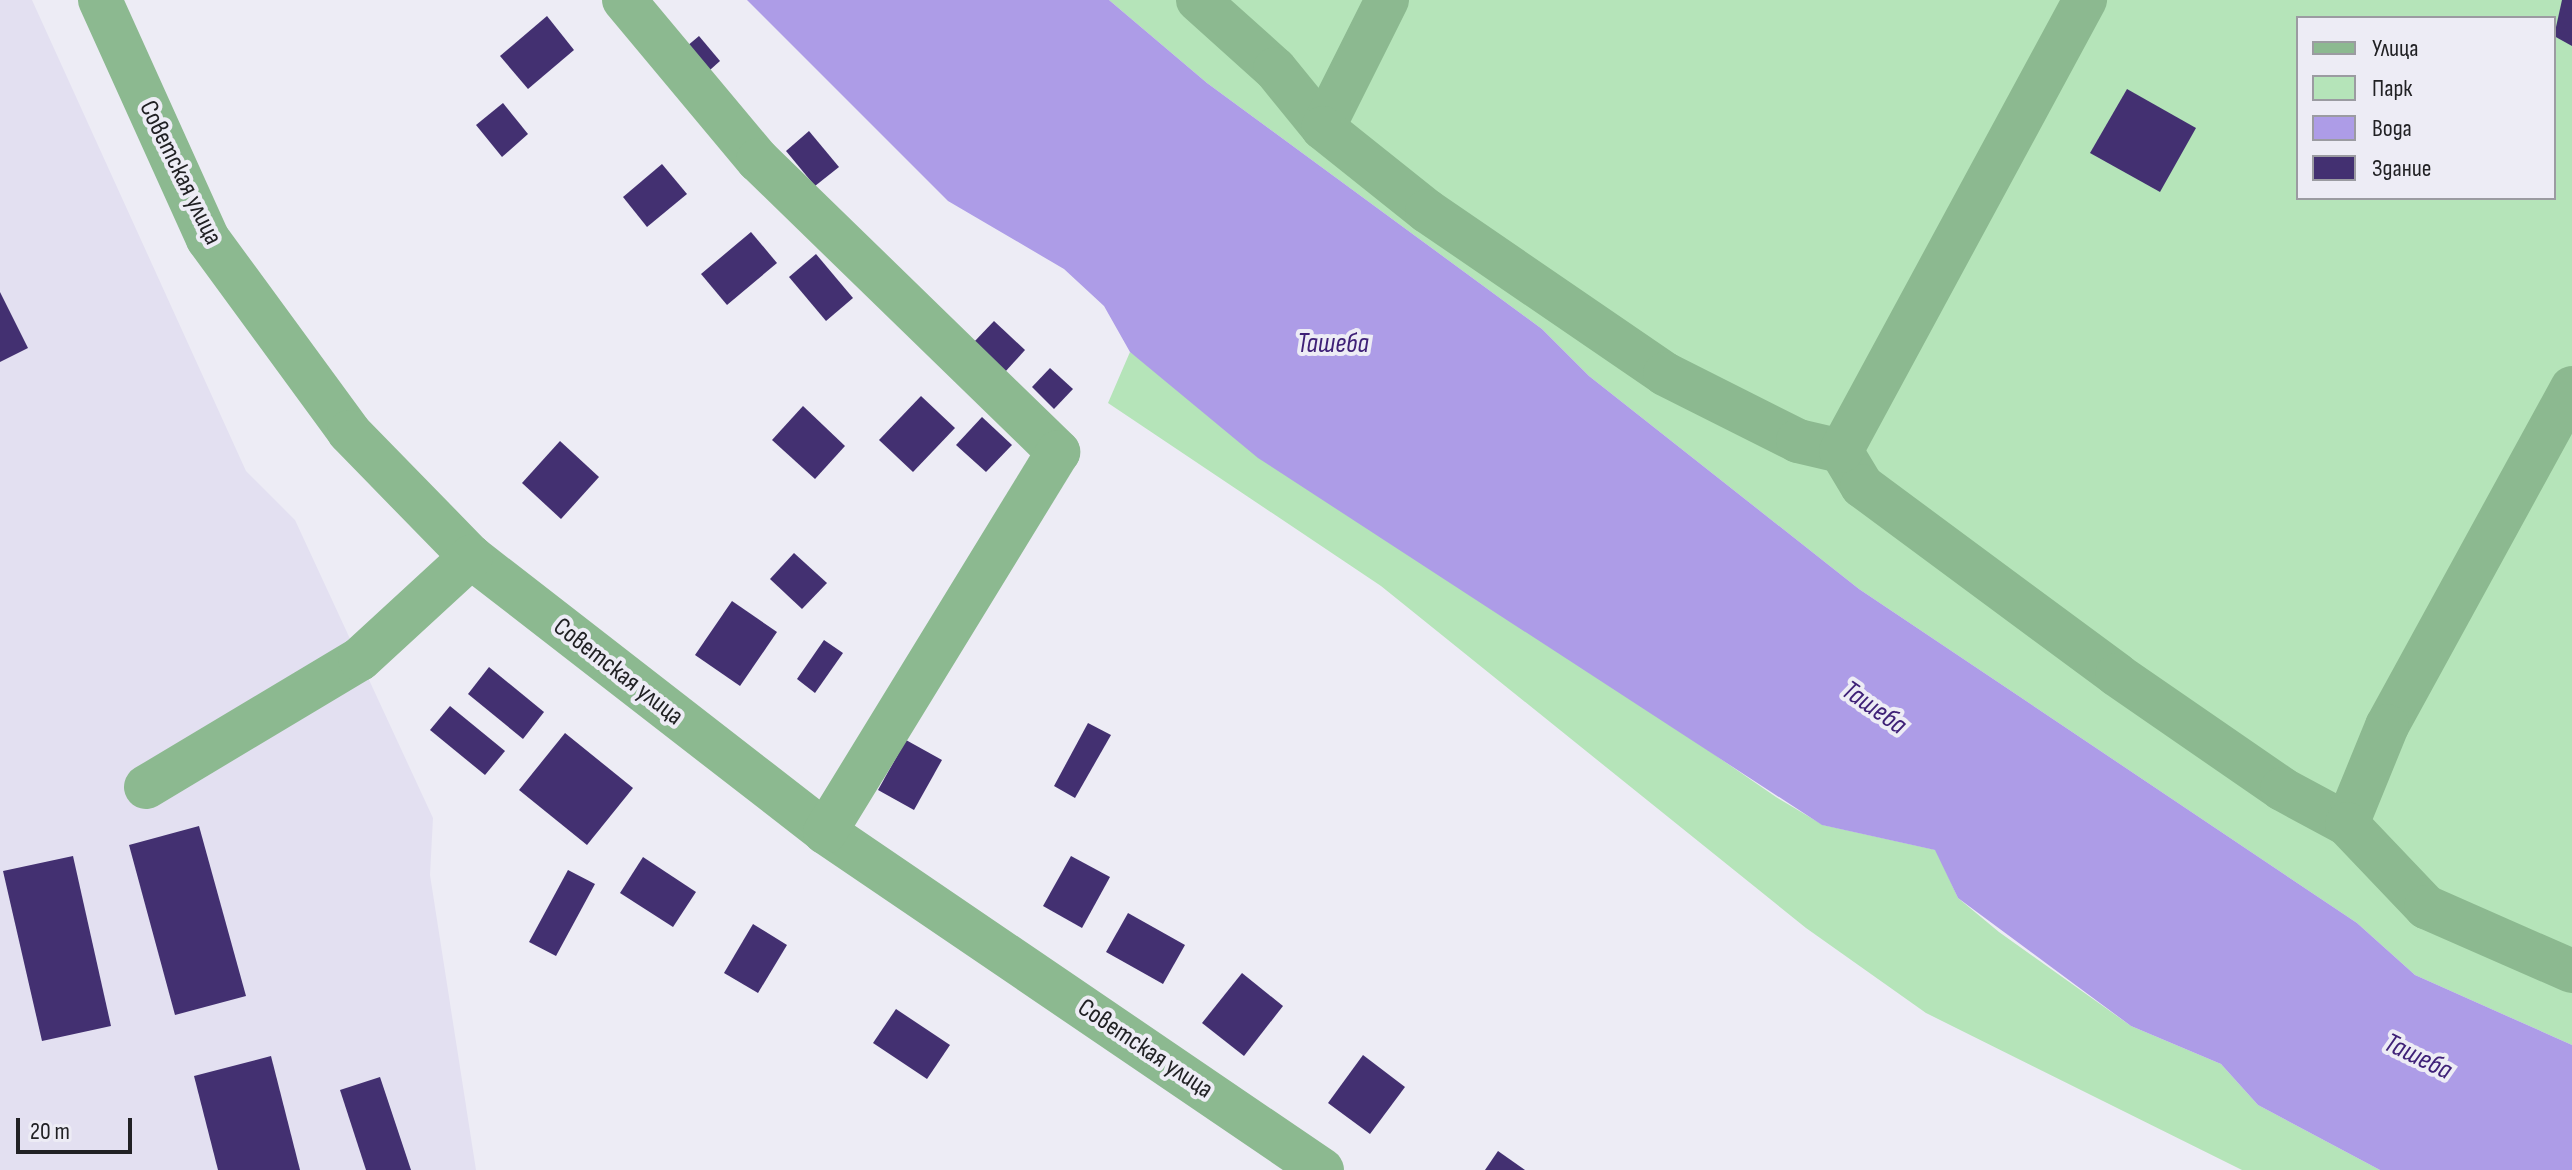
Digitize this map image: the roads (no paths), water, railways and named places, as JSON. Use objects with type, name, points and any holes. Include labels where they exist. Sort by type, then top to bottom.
[{"type":"street","name":"Советская улица","points":[[100,0],[208,239],[349,432],[471,557],[825,832],[1322,1170]]},
{"type":"street","points":[[624,0],[758,160],[1058,452],[825,832]]},
{"type":"street","points":[[1198,0],[1427,211],[1665,374],[1798,441],[1841,451],[1862,486],[2117,675],[2282,789],[2347,824],[2426,907],[2572,971]]},
{"type":"street","points":[[1327,116],[1387,0]]},
{"type":"street","points":[[1841,451],[2085,0]]},
{"type":"street","points":[[2347,824],[2387,726],[2572,388]]},
{"type":"street","points":[[146,787],[360,659],[471,557]]},
{"type":"water","name":"Ташеба","points":[[747,0],[1109,0],[1207,83],[1542,329],[1589,376],[1859,589],[2357,923],[2415,975],[2572,1045],[2572,1170],[2380,1170],[2258,1105],[2221,1064],[2131,1026],[1958,898],[1935,850],[1822,825],[1258,458],[1130,352],[1104,306],[1064,269],[948,201]]}]
